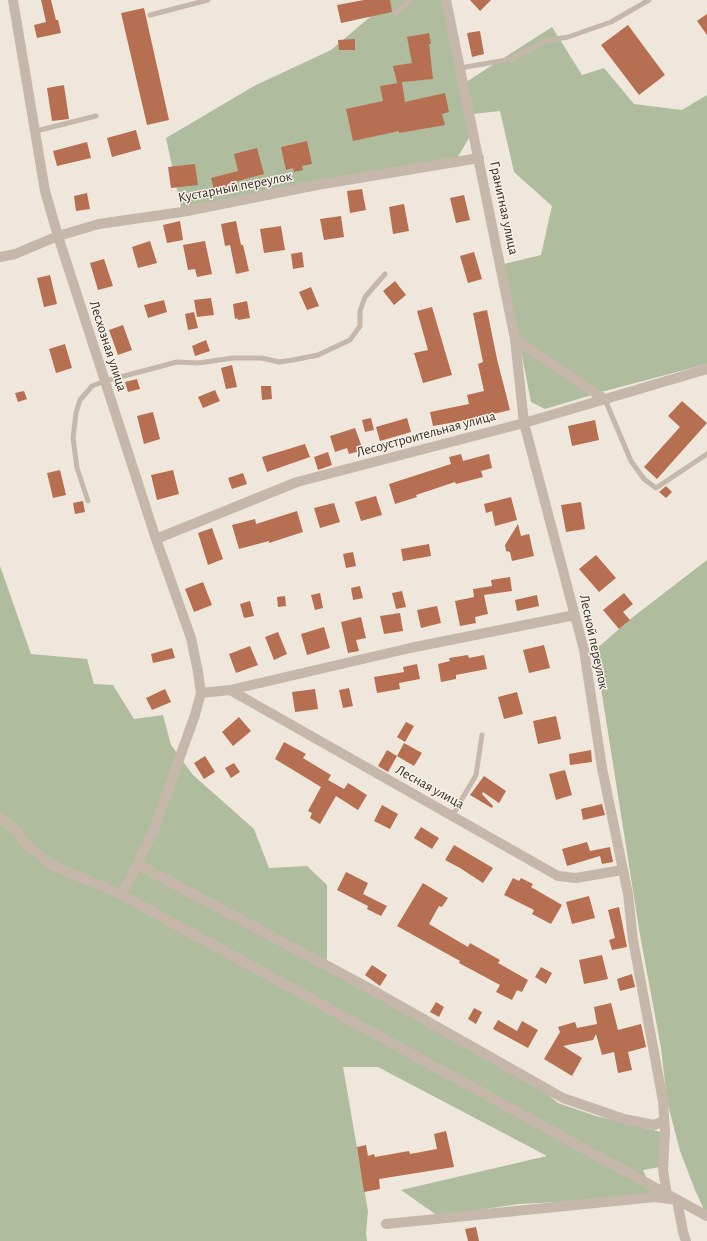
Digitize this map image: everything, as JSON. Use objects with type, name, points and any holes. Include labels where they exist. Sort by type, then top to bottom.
[{"type":"street","name":"Лесхозная улица","points":[[13,0],[45,191],[104,381],[156,539],[191,638],[201,693]]},
{"type":"street","name":"Гранитная улица","points":[[446,0],[515,340],[524,423]]},
{"type":"street","name":"Кустарный переулок","points":[[0,257],[15,254],[58,236],[99,224],[182,212],[317,185],[479,158]]},
{"type":"street","points":[[515,340],[606,401]]},
{"type":"street","name":"Лесоустроительная улица","points":[[156,539],[297,482],[606,401],[707,369]]},
{"type":"street","name":"Лесной переулок","points":[[524,423],[584,650],[602,768],[628,894],[632,940],[663,1101],[665,1132],[663,1170],[667,1194]]},
{"type":"street","points":[[122,895],[154,830],[195,715],[201,693],[230,690],[410,648],[575,615]]},
{"type":"street","name":"Лесная улица","points":[[230,690],[558,876],[576,878],[622,870]]},
{"type":"street","points":[[0,818],[16,830],[26,844],[50,864],[122,895],[707,1216]]},
{"type":"street","points":[[137,864],[376,992],[498,1060],[562,1098],[624,1119],[654,1125],[664,1120]]},
{"type":"street","points":[[386,1224],[655,1197],[677,1200]]},
{"type":"street","points":[[677,1200],[686,1241]]},
{"type":"lane","points":[[150,15],[208,0]]},
{"type":"lane","points":[[396,13],[411,0]]},
{"type":"lane","points":[[460,68],[512,59],[544,41],[568,37],[611,22],[649,0]]},
{"type":"lane","points":[[36,131],[96,116]]},
{"type":"lane","points":[[88,501],[77,468],[73,438],[76,413],[80,400],[92,386],[104,381],[177,362],[198,362],[233,358],[262,358],[279,362],[318,355],[350,340],[360,326],[360,311],[365,296],[385,274]]},
{"type":"lane","points":[[606,401],[631,460],[644,479],[656,488],[707,454]]},
{"type":"lane","points":[[452,816],[476,775],[482,735]]},
{"type":"green space","points":[[390,0],[446,0],[473,131],[455,162],[182,212],[166,138],[254,86],[331,50]]},
{"type":"green space","points":[[552,27],[582,75],[604,68],[634,104],[682,110],[707,95],[707,364],[605,391],[545,409],[531,402],[504,264],[541,255],[552,206],[514,172],[500,111],[473,114],[466,82]]},
{"type":"green space","points":[[707,560],[707,1216],[680,1151],[667,1101],[661,1048],[640,935],[595,650],[633,617]]},
{"type":"green space","points":[[0,566],[31,654],[87,659],[94,684],[113,685],[134,719],[163,715],[171,745],[193,775],[254,829],[269,868],[307,866],[327,885],[327,967],[533,1082],[558,1103],[596,1116],[661,1132],[660,1167],[643,1170],[655,1197],[519,1204],[438,1216],[401,1190],[547,1156],[378,1067],[343,1067],[368,1211],[366,1233],[367,1241],[0,1241]]},
{"type":"building","points":[[41,0],[51,0],[61,33],[37,38],[34,25],[46,22]]},
{"type":"building","points":[[364,0],[390,0],[392,12],[341,23],[337,5]]},
{"type":"building","points":[[470,0],[491,0],[480,11]]},
{"type":"building","points":[[144,8],[169,120],[147,125],[121,13]]},
{"type":"building","points":[[707,14],[707,35],[697,21]]},
{"type":"building","points":[[628,25],[665,75],[639,95],[601,45]]},
{"type":"building","points":[[480,31],[484,54],[472,57],[467,33]]},
{"type":"building","points":[[429,33],[433,79],[402,82],[405,102],[445,93],[449,112],[442,114],[445,125],[399,133],[399,131],[353,141],[346,109],[383,101],[380,86],[398,83],[393,66],[412,63],[407,37]]},
{"type":"building","points":[[355,39],[355,50],[339,50],[338,40]]},
{"type":"building","points":[[64,85],[69,119],[52,121],[47,88]]},
{"type":"building","points":[[136,130],[141,149],[112,157],[107,138]]},
{"type":"building","points":[[307,141],[312,164],[302,166],[303,170],[294,172],[293,168],[286,170],[281,147]]},
{"type":"building","points":[[87,142],[91,158],[57,166],[53,151]]},
{"type":"building","points":[[257,148],[264,174],[227,184],[228,187],[214,190],[211,178],[238,171],[234,154]]},
{"type":"building","points":[[195,164],[198,185],[171,188],[168,167]]},
{"type":"building","points":[[362,189],[366,210],[350,213],[347,191]]},
{"type":"building","points":[[87,193],[90,209],[76,211],[74,196]]},
{"type":"building","points":[[464,195],[470,220],[456,223],[450,198]]},
{"type":"building","points":[[404,204],[409,231],[393,234],[389,207]]},
{"type":"building","points":[[341,216],[344,237],[324,240],[320,219]]},
{"type":"building","points":[[180,221],[183,240],[167,243],[163,225]]},
{"type":"building","points":[[236,221],[241,245],[243,245],[249,271],[236,274],[230,245],[225,246],[221,224]]},
{"type":"building","points":[[281,226],[285,250],[264,253],[260,229]]},
{"type":"building","points":[[150,241],[157,263],[138,268],[132,247]]},
{"type":"building","points":[[205,241],[212,274],[197,277],[195,269],[188,270],[183,245]]},
{"type":"building","points":[[302,252],[304,267],[293,269],[291,254]]},
{"type":"building","points":[[474,252],[482,279],[468,283],[460,256]]},
{"type":"building","points":[[104,259],[113,286],[98,290],[90,263]]},
{"type":"building","points":[[50,275],[57,304],[44,307],[37,278]]},
{"type":"building","points":[[395,281],[406,295],[394,305],[383,291]]},
{"type":"building","points":[[311,287],[319,306],[307,310],[299,292]]},
{"type":"building","points":[[211,298],[214,315],[197,317],[194,300]]},
{"type":"building","points":[[164,300],[167,312],[148,318],[144,305]]},
{"type":"building","points":[[247,301],[250,318],[235,319],[233,304]]},
{"type":"building","points":[[432,307],[452,375],[423,383],[414,353],[428,350],[417,311]]},
{"type":"building","points":[[487,310],[497,359],[510,410],[473,419],[433,426],[430,412],[469,404],[467,395],[484,391],[478,364],[483,362],[473,313]]},
{"type":"building","points":[[194,312],[198,328],[188,330],[185,314]]},
{"type":"building","points":[[123,325],[132,350],[118,355],[109,330]]},
{"type":"building","points":[[206,340],[210,351],[195,356],[192,346]]},
{"type":"building","points":[[65,344],[72,368],[56,373],[49,349]]},
{"type":"building","points":[[232,365],[237,387],[226,389],[221,368]]},
{"type":"building","points":[[137,379],[140,389],[128,392],[125,382]]},
{"type":"building","points":[[261,386],[271,386],[272,399],[262,400]]},
{"type":"building","points":[[215,390],[220,401],[203,408],[198,397]]},
{"type":"building","points":[[24,391],[27,399],[18,402],[15,393]]},
{"type":"building","points":[[682,401],[707,423],[657,479],[644,467],[680,427],[668,416]]},
{"type":"building","points":[[153,412],[160,439],[144,444],[137,416]]},
{"type":"building","points":[[371,418],[374,430],[365,432],[362,420]]},
{"type":"building","points":[[407,418],[411,432],[380,441],[376,427]]},
{"type":"building","points":[[595,420],[599,440],[572,446],[568,426]]},
{"type":"building","points":[[355,428],[363,450],[349,454],[347,448],[335,452],[330,436]]},
{"type":"building","points":[[305,444],[310,457],[267,472],[262,457]]},
{"type":"building","points":[[328,452],[332,465],[318,470],[314,457]]},
{"type":"building","points":[[461,454],[463,461],[489,454],[492,468],[481,471],[483,477],[456,484],[455,482],[416,495],[417,497],[395,504],[389,484],[451,464],[449,457]]},
{"type":"building","points":[[60,470],[66,495],[53,498],[47,473]]},
{"type":"building","points":[[173,470],[179,494],[157,500],[151,475]]},
{"type":"building","points":[[243,473],[247,484],[232,489],[228,478]]},
{"type":"building","points":[[666,486],[672,492],[666,498],[659,492]]},
{"type":"building","points":[[376,496],[382,515],[361,521],[355,502]]},
{"type":"building","points":[[511,497],[517,520],[495,526],[492,511],[486,513],[484,504]]},
{"type":"building","points":[[83,501],[85,512],[75,514],[73,503]]},
{"type":"building","points":[[581,502],[585,529],[566,532],[561,505]]},
{"type":"building","points":[[334,503],[340,522],[320,528],[314,508]]},
{"type":"building","points":[[297,511],[303,532],[269,543],[269,541],[239,549],[232,525],[255,519],[256,524]]},
{"type":"building","points":[[518,524],[521,536],[529,534],[534,556],[512,561],[510,552],[506,551],[505,545]]},
{"type":"building","points":[[212,528],[223,559],[208,565],[198,533]]},
{"type":"building","points":[[429,544],[431,556],[403,561],[401,549]]},
{"type":"building","points":[[353,552],[356,566],[346,568],[343,554]]},
{"type":"building","points":[[596,555],[616,578],[599,592],[579,569]]},
{"type":"building","points":[[510,577],[512,591],[484,595],[488,614],[475,617],[476,623],[460,626],[455,601],[474,597],[473,589],[492,586],[491,580]]},
{"type":"building","points":[[203,582],[212,605],[194,612],[185,589]]},
{"type":"building","points":[[360,586],[363,598],[353,600],[351,588]]},
{"type":"building","points":[[402,591],[406,607],[396,609],[392,593]]},
{"type":"building","points":[[320,593],[323,608],[315,610],[311,595]]},
{"type":"building","points":[[624,593],[633,604],[623,612],[630,620],[619,629],[603,610]]},
{"type":"building","points":[[537,595],[539,606],[517,611],[515,600]]},
{"type":"building","points":[[285,596],[286,606],[278,607],[277,597]]},
{"type":"building","points":[[250,601],[254,616],[244,618],[240,604]]},
{"type":"building","points":[[437,606],[441,623],[421,628],[417,610]]},
{"type":"building","points":[[400,613],[403,631],[384,634],[380,616]]},
{"type":"building","points":[[361,617],[366,638],[356,640],[359,651],[348,653],[341,622]]},
{"type":"building","points":[[324,627],[330,648],[307,655],[301,634]]},
{"type":"building","points":[[278,632],[287,654],[274,660],[265,637]]},
{"type":"building","points":[[544,645],[550,668],[529,673],[523,650]]},
{"type":"building","points":[[250,646],[258,665],[236,673],[229,654]]},
{"type":"building","points":[[172,648],[175,658],[153,663],[151,654]]},
{"type":"building","points":[[468,655],[469,658],[484,655],[487,669],[456,675],[456,679],[441,682],[438,664],[450,661],[449,658]]},
{"type":"building","points":[[417,664],[420,679],[399,683],[400,689],[377,693],[374,677],[404,672],[403,667]]},
{"type":"building","points":[[349,688],[353,706],[343,708],[339,690]]},
{"type":"building","points":[[165,689],[171,702],[152,710],[146,698]]},
{"type":"building","points":[[315,689],[318,709],[295,712],[292,692]]},
{"type":"building","points":[[517,692],[523,714],[504,719],[498,697]]},
{"type":"building","points":[[556,716],[561,739],[538,744],[533,721]]},
{"type":"building","points":[[239,717],[251,731],[233,746],[222,732]]},
{"type":"building","points":[[406,722],[414,726],[405,742],[397,737]]},
{"type":"building","points":[[284,742],[306,754],[303,758],[331,775],[328,780],[344,789],[348,783],[367,795],[358,810],[336,796],[320,824],[310,818],[312,813],[308,811],[321,787],[275,759]]},
{"type":"building","points":[[404,743],[422,753],[414,766],[397,756]]},
{"type":"building","points":[[387,750],[397,756],[388,772],[378,766]]},
{"type":"building","points":[[591,750],[592,762],[570,765],[569,754]]},
{"type":"building","points":[[205,756],[215,772],[204,779],[194,763]]},
{"type":"building","points":[[234,763],[240,772],[231,778],[225,768]]},
{"type":"building","points":[[565,770],[572,795],[556,800],[549,774]]},
{"type":"building","points":[[484,776],[506,791],[499,803],[483,792],[482,794],[493,806],[492,808],[470,795]]},
{"type":"building","points":[[602,804],[605,815],[583,820],[581,809]]},
{"type":"building","points":[[382,805],[398,814],[390,829],[374,821]]},
{"type":"building","points":[[421,827],[439,838],[432,849],[414,838]]},
{"type":"building","points":[[587,842],[590,851],[610,847],[613,862],[602,864],[600,856],[567,866],[562,849]]},
{"type":"building","points":[[454,845],[493,868],[483,883],[445,860]]},
{"type":"building","points":[[346,872],[368,883],[363,894],[387,906],[381,916],[367,909],[368,906],[337,890]]},
{"type":"building","points":[[513,878],[519,881],[521,878],[533,884],[531,887],[562,905],[551,924],[532,914],[534,910],[504,895]]},
{"type":"building","points":[[423,883],[448,898],[442,907],[439,906],[429,924],[468,947],[470,943],[500,960],[498,963],[528,980],[522,992],[517,990],[512,1000],[496,992],[500,985],[459,963],[460,961],[397,926]]},
{"type":"building","points":[[589,896],[595,918],[572,924],[566,902]]},
{"type":"building","points":[[619,907],[627,947],[612,950],[609,940],[615,938],[608,910]]},
{"type":"building","points":[[602,955],[608,979],[584,984],[579,960]]},
{"type":"building","points":[[372,965],[387,975],[380,986],[365,975]]},
{"type":"building","points":[[541,967],[552,973],[546,984],[535,977]]},
{"type":"building","points":[[632,974],[635,987],[620,991],[617,979]]},
{"type":"building","points":[[436,1002],[444,1007],[439,1017],[430,1012]]},
{"type":"building","points":[[611,1003],[618,1030],[641,1024],[646,1047],[628,1052],[632,1070],[618,1073],[614,1052],[602,1055],[596,1034],[593,1040],[563,1046],[582,1058],[572,1076],[544,1059],[560,1032],[558,1027],[575,1022],[577,1028],[597,1024],[594,1007]]},
{"type":"building","points":[[474,1008],[482,1012],[476,1024],[468,1019]]},
{"type":"building","points":[[498,1020],[517,1031],[522,1021],[538,1030],[528,1048],[493,1029]]},
{"type":"building","points":[[446,1131],[454,1167],[379,1179],[380,1189],[364,1192],[357,1147],[366,1145],[368,1156],[374,1154],[375,1157],[409,1151],[410,1154],[437,1149],[434,1134]]},
{"type":"building","points":[[476,1227],[479,1241],[468,1241],[465,1229]]}]
